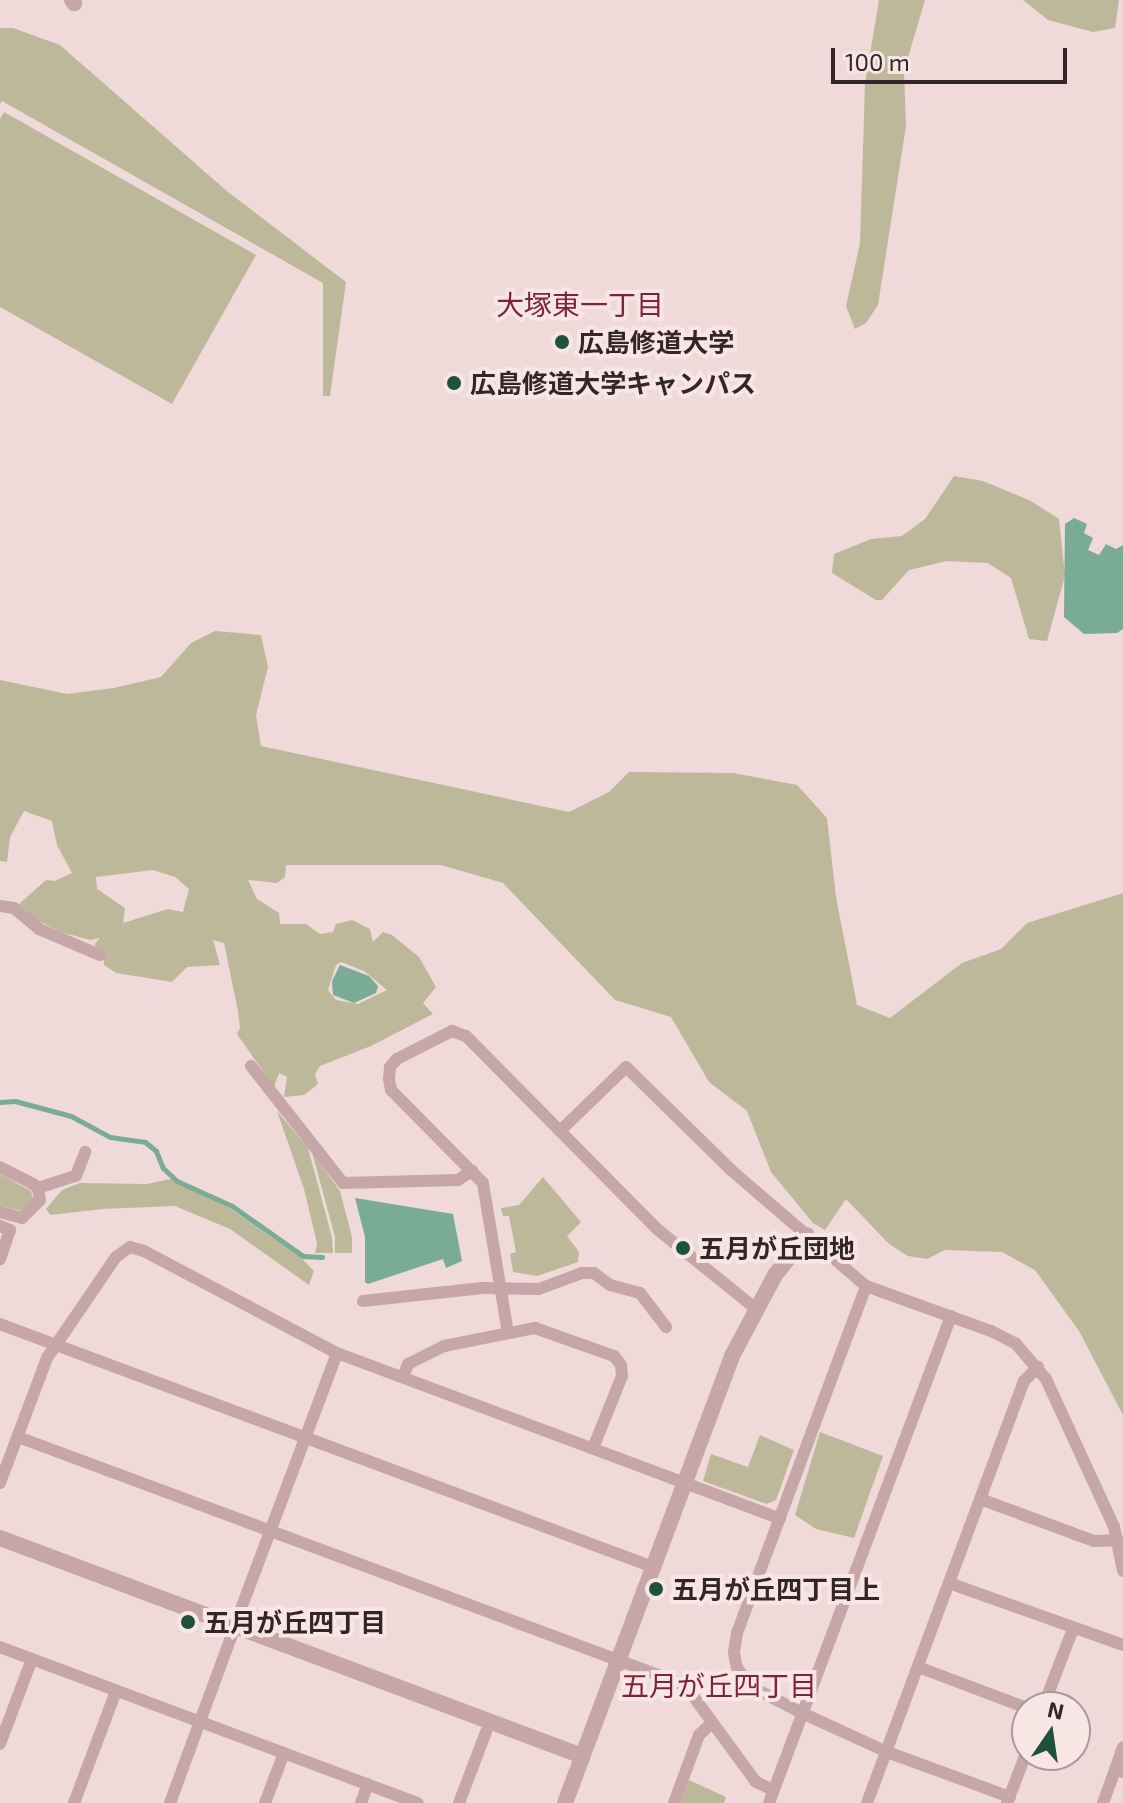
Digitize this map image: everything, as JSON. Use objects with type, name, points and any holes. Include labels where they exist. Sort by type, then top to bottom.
[{"type":"street","points":[[0,906],[14,908],[39,929],[100,955]]},
{"type":"street","points":[[508,1333],[483,1183],[391,1090],[390,1067],[397,1059],[452,1031],[466,1036],[657,1229],[755,1308]]},
{"type":"street","points":[[251,1066],[343,1183],[458,1180],[472,1171]]},
{"type":"street","points":[[560,1131],[626,1067],[731,1170],[866,1286],[1008,1339],[1038,1367],[1046,1379],[1118,1540],[1123,1571]]},
{"type":"street","points":[[0,1167],[38,1188],[76,1176],[85,1152]]},
{"type":"street","points":[[0,1212],[22,1218],[40,1200],[38,1188]]},
{"type":"street","points":[[0,1226],[10,1230],[0,1259]]},
{"type":"street","points":[[565,1803],[732,1356],[755,1308],[807,1235]]},
{"type":"street","points":[[0,1483],[55,1345],[116,1257],[130,1247],[144,1251],[337,1353],[780,1519]]},
{"type":"street","points":[[363,1301],[500,1288],[539,1289],[582,1273],[594,1273],[610,1285],[640,1293],[666,1327]]},
{"type":"street","points":[[866,1286],[737,1633],[734,1653],[746,1681],[802,1713],[887,1752],[1008,1800],[1019,1771]]},
{"type":"street","points":[[18,1437],[685,1685],[756,1782],[771,1797],[951,1316]]},
{"type":"street","points":[[0,1324],[653,1567]]},
{"type":"street","points":[[403,1377],[408,1364],[444,1346],[539,1328],[619,1359],[622,1376],[593,1448]]},
{"type":"street","points":[[170,1803],[337,1353]]},
{"type":"street","points":[[867,1803],[1024,1381],[1038,1367]]},
{"type":"street","points":[[980,1499],[1094,1541],[1118,1540]]},
{"type":"street","points":[[0,1538],[237,1620],[582,1756]]},
{"type":"street","points":[[949,1583],[1123,1645]]},
{"type":"street","points":[[1049,1691],[1073,1629]]},
{"type":"street","points":[[0,1647],[418,1803]]},
{"type":"street","points":[[0,1744],[32,1659]]},
{"type":"street","points":[[918,1667],[1011,1702]]},
{"type":"street","points":[[74,1803],[116,1691]]},
{"type":"street","points":[[674,1803],[699,1735],[712,1723]]},
{"type":"street","points":[[459,1803],[486,1732]]},
{"type":"street","points":[[1103,1803],[1119,1771],[1123,1747]]},
{"type":"street","points":[[265,1803],[284,1753]]},
{"type":"street","points":[[361,1803],[368,1784]]},
{"type":"shaded area","points":[[879,0],[925,0],[904,71],[906,126],[878,305],[866,323],[855,329],[846,306],[860,243],[865,84]]},
{"type":"shaded area","points":[[1023,0],[1119,0],[1115,28],[1093,32],[1048,20]]},
{"type":"shaded area","points":[[0,28],[13,28],[60,45],[228,192],[346,282],[330,396],[323,396],[323,283],[2,101],[0,104]]},
{"type":"shaded area","points":[[4,112],[256,255],[172,404],[0,307],[0,119]]},
{"type":"shaded area","points":[[954,476],[983,481],[1031,501],[1059,519],[1065,576],[1047,641],[1029,639],[1011,578],[988,563],[947,561],[909,570],[882,600],[876,600],[832,573],[834,554],[871,539],[902,536],[925,519]]},
{"type":"shaded area","points":[[1074,518],[1087,524],[1084,533],[1093,538],[1088,550],[1099,555],[1106,544],[1116,549],[1123,545],[1123,629],[1117,633],[1084,634],[1064,617],[1065,524]]},
{"type":"shaded area","points":[[215,631],[261,635],[268,667],[256,715],[261,746],[569,812],[609,792],[629,772],[733,773],[797,785],[827,818],[836,897],[857,1005],[890,1018],[962,963],[1001,949],[1027,923],[1123,893],[1123,1415],[1079,1331],[1035,1270],[1002,1252],[945,1250],[927,1259],[908,1256],[889,1244],[846,1199],[825,1230],[813,1223],[771,1172],[747,1111],[709,1082],[671,1017],[615,1000],[503,883],[441,865],[286,865],[285,877],[277,883],[248,880],[257,899],[279,913],[280,924],[306,924],[320,934],[333,932],[336,924],[352,920],[370,929],[373,942],[383,932],[392,935],[419,957],[436,987],[423,1003],[433,1014],[371,1046],[320,1066],[315,1074],[318,1084],[304,1095],[284,1097],[287,1077],[279,1073],[274,1087],[237,1034],[240,1028],[238,1011],[224,943],[213,940],[220,965],[187,967],[172,982],[116,973],[104,965],[103,953],[94,945],[100,938],[90,940],[61,932],[32,918],[19,904],[46,880],[55,881],[72,873],[57,845],[52,821],[24,811],[10,837],[7,862],[0,861],[0,680],[67,694],[114,688],[161,677],[191,643]],"holes":[[[153,870],[175,877],[189,889],[183,912],[168,909],[123,923],[125,908],[97,889],[96,877]],[[341,962],[364,971],[387,990],[358,1004],[336,1000],[328,990],[336,965]]]},
{"type":"shaded area","points":[[340,965],[369,976],[378,986],[376,993],[354,1003],[333,995],[332,981]]},
{"type":"shaded area","points":[[277,1111],[308,1148],[332,1237],[333,1253],[315,1253],[317,1243],[304,1189]]},
{"type":"shaded area","points":[[312,1152],[340,1191],[352,1237],[352,1253],[335,1253],[335,1237]]},
{"type":"shaded area","points":[[0,1174],[31,1191],[33,1199],[22,1211],[0,1206]]},
{"type":"shaded area","points":[[543,1177],[581,1222],[567,1236],[579,1252],[578,1262],[537,1276],[513,1272],[510,1254],[516,1252],[509,1216],[503,1216],[501,1208],[519,1205]]},
{"type":"shaded area","points":[[171,1179],[222,1203],[300,1257],[314,1271],[309,1285],[230,1229],[175,1206],[50,1215],[46,1209],[62,1190],[80,1183],[147,1184]]},
{"type":"shaded area","points":[[355,1198],[453,1214],[462,1261],[446,1268],[443,1259],[368,1284],[365,1282],[365,1237]]},
{"type":"shaded area","points":[[820,1432],[883,1456],[854,1538],[816,1529],[795,1515]]},
{"type":"shaded area","points":[[760,1435],[794,1450],[776,1500],[767,1504],[703,1481],[711,1454],[748,1467]]},
{"type":"shaded area","points":[[689,1780],[726,1797],[724,1803],[680,1803]]},
{"type":"waterway","points":[[0,1102],[15,1101],[71,1116],[110,1137],[145,1142],[156,1151],[163,1168],[177,1181],[232,1206],[303,1256],[322,1257]]},
{"type":"place","name":"広島修道大学","points":[[562,342]]},
{"type":"place","name":"広島修道大学キャンパス","points":[[454,383]]},
{"type":"place","name":"五月が丘団地","points":[[683,1248]]},
{"type":"place","name":"五月が丘四丁目上","points":[[656,1589]]},
{"type":"place","name":"五月が丘四丁目","points":[[188,1622]]},
{"type":"district","name":"大塚東一丁目","points":[[580,304]]},
{"type":"district","name":"五月が丘四丁目","points":[[719,1685]]}]
